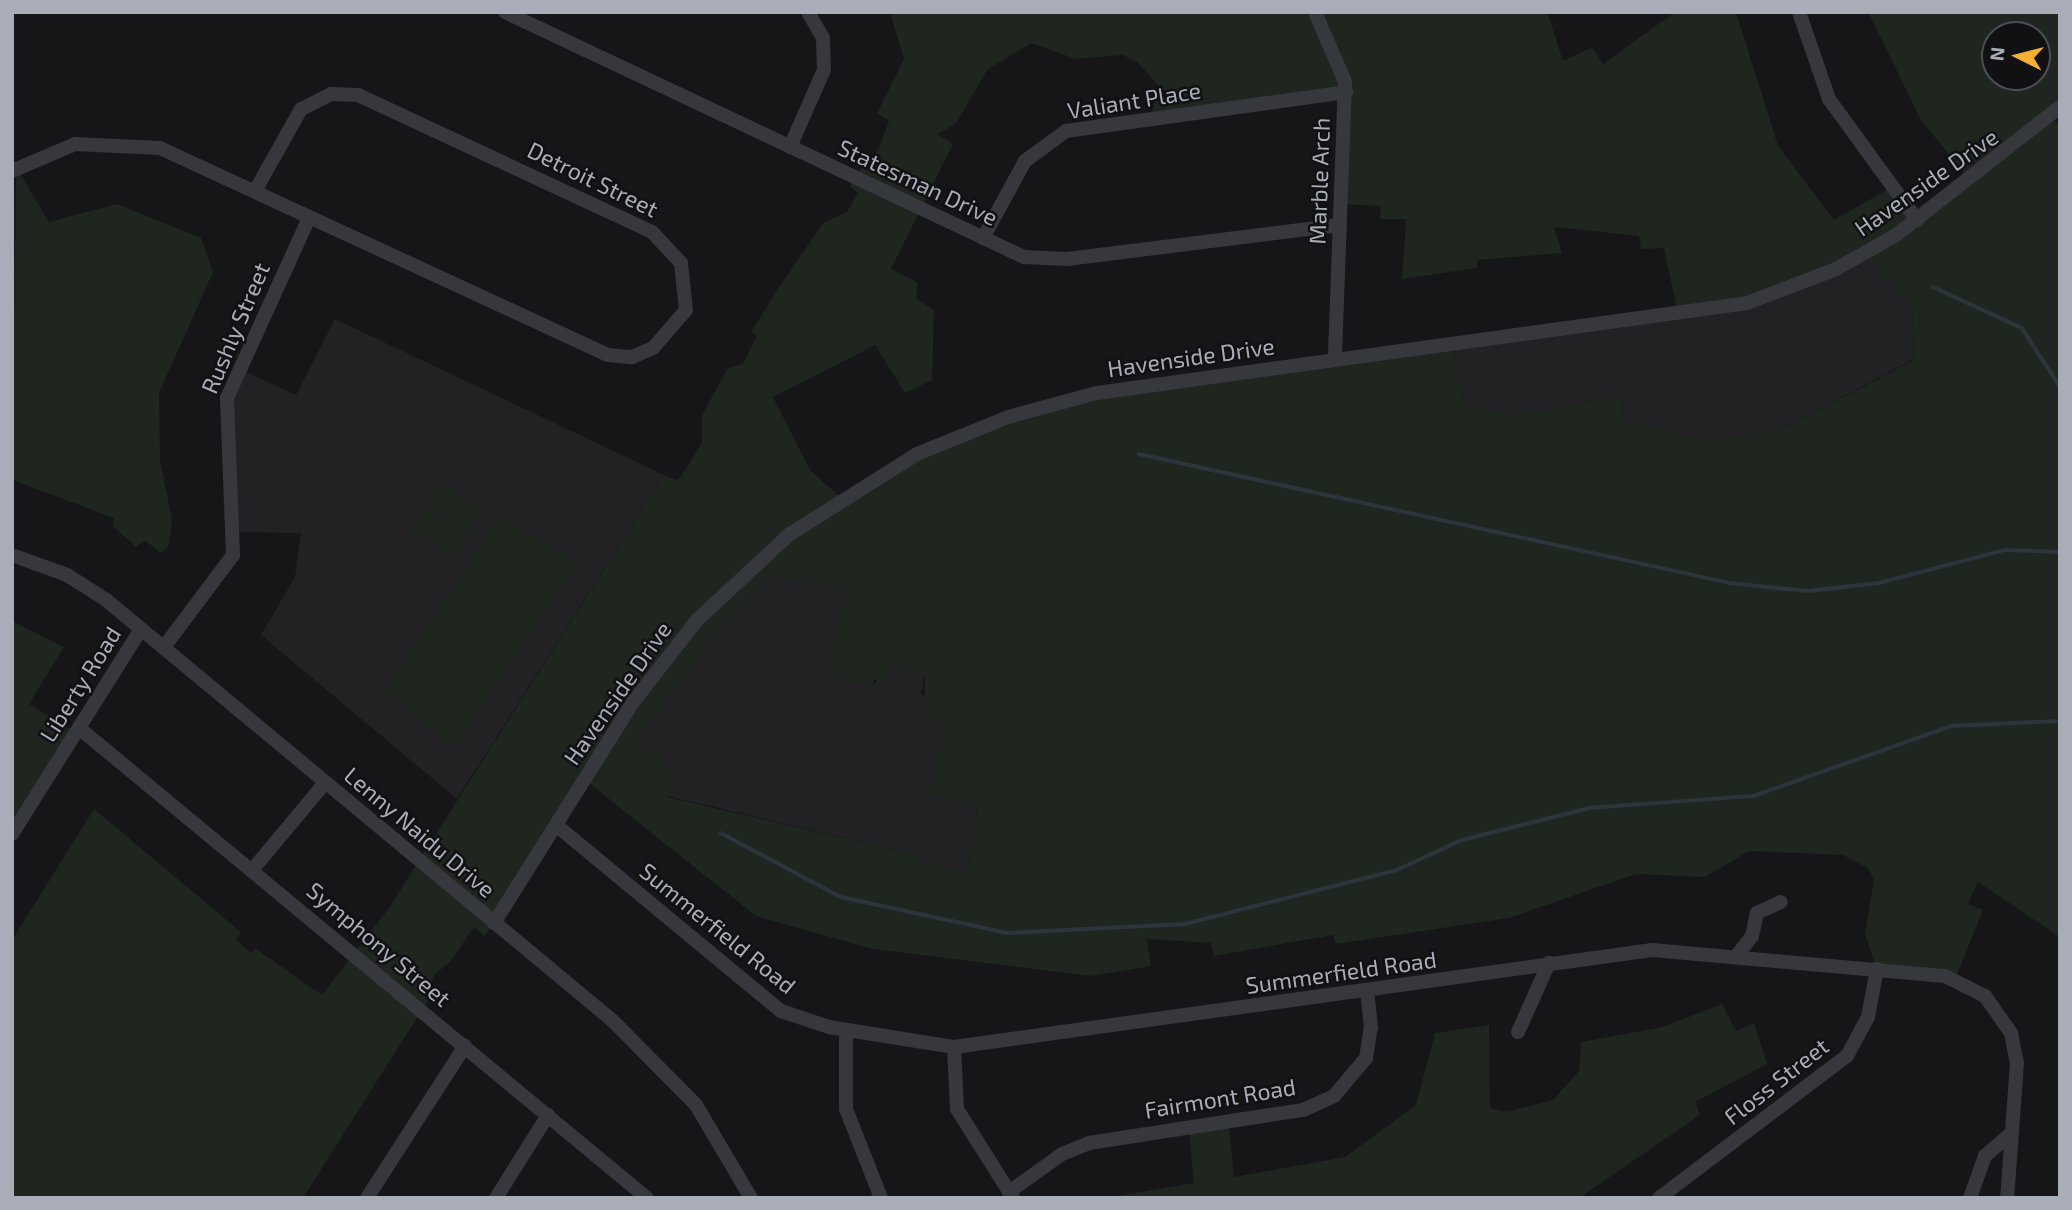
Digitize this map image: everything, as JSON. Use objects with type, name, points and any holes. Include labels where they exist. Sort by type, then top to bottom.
[{"type":"street","name":"Statesman Drive","points":[[505,12],[1024,257],[1050,260],[1340,225]]},
{"type":"street","points":[[790,147],[824,70],[823,38],[808,12]]},
{"type":"street","name":"Marble Arch","points":[[1315,12],[1343,67],[1346,92],[1335,359]]},
{"type":"street","points":[[1799,12],[1829,99],[1917,220]]},
{"type":"street","name":"Valiant Place","points":[[983,238],[1025,161],[1066,131],[1346,92]]},
{"type":"street","name":"Detroit Street","points":[[12,171],[75,144],[128,142],[159,148],[607,355],[632,357],[653,348],[685,310],[681,263],[652,232],[358,95],[331,94],[301,109],[255,191]]},
{"type":"street","name":"Havenside Drive","points":[[494,923],[641,691],[706,611],[790,534],[886,470],[958,435],[1063,401],[1335,359],[1747,303],[1836,269],[1917,220],[2060,107]]},
{"type":"street","name":"Rushly Street","points":[[164,647],[233,555],[227,398],[309,218]]},
{"type":"street","name":"Lenny Naidu Drive","points":[[12,555],[67,575],[164,647],[494,923],[673,1078],[710,1126],[751,1198]]},
{"type":"street","name":"Liberty Road","points":[[12,834],[141,629]]},
{"type":"street","name":"Symphony Street","points":[[79,728],[253,869],[647,1198]]},
{"type":"street","points":[[253,869],[325,783]]},
{"type":"street","name":"Summerfield Road","points":[[556,825],[781,1011],[846,1030],[954,1047],[1367,992],[1549,963],[1652,950],[1738,954],[1957,979],[1995,1004],[2016,1050],[2007,1198]]},
{"type":"street","points":[[1738,954],[1752,936],[1757,913],[1781,902]]},
{"type":"street","points":[[1518,1032],[1549,963]]},
{"type":"street","name":"Floss Street","points":[[1659,1198],[1847,1056],[1868,1017],[1877,969]]},
{"type":"street","name":"Fairmont Road","points":[[1011,1195],[1062,1153],[1089,1143],[1303,1110],[1334,1096],[1366,1058],[1371,1028],[1367,992]]},
{"type":"street","points":[[846,1030],[846,1109],[881,1198]]},
{"type":"street","points":[[367,1198],[465,1046]]},
{"type":"street","points":[[954,1047],[957,1108],[1011,1195]]},
{"type":"street","points":[[496,1198],[548,1115]]},
{"type":"street","points":[[1970,1198],[1985,1156],[2010,1134]]},
{"type":"shaded area","points":[[890,12],[1547,12],[1563,61],[1592,47],[1603,64],[1675,12],[1736,12],[1778,146],[1834,220],[1892,187],[1916,220],[1970,180],[1921,120],[1868,12],[2060,12],[2060,106],[2050,116],[2060,126],[2060,937],[1978,882],[1968,904],[1983,910],[1956,977],[1876,967],[1865,934],[1874,879],[1868,868],[1843,855],[1749,851],[1705,877],[1636,874],[1509,918],[1336,944],[1333,935],[1214,956],[1211,943],[1147,939],[1151,966],[1090,976],[873,949],[756,916],[584,779],[485,936],[474,927],[450,962],[434,975],[427,1002],[303,1198],[12,1198],[12,940],[94,809],[241,932],[236,940],[251,953],[256,949],[322,995],[389,908],[664,475],[678,481],[702,443],[702,415],[728,368],[743,364],[757,335],[751,332],[823,223],[847,212],[858,193],[850,187],[854,177],[879,148],[889,121],[877,113],[904,59]],"holes":[[[1031,43],[1076,59],[1123,55],[1138,63],[1160,87],[1149,118],[1346,92],[1341,204],[1381,206],[1380,219],[1406,219],[1402,279],[1477,268],[1477,260],[1562,253],[1554,227],[1639,236],[1641,249],[1664,248],[1678,315],[1819,276],[1863,254],[1912,304],[1914,360],[1780,430],[1706,441],[1625,420],[1619,396],[1513,416],[1463,402],[1452,345],[1032,409],[840,497],[810,470],[773,397],[875,345],[905,393],[932,380],[934,310],[916,298],[917,282],[891,269],[953,144],[938,134],[957,122],[987,70]],[[771,574],[846,590],[828,675],[872,686],[874,680],[888,683],[892,665],[925,674],[925,714],[948,721],[929,792],[978,804],[967,873],[917,861],[918,855],[667,797],[674,766],[661,765],[660,752],[643,752],[632,743],[703,653],[703,641]]]},
{"type":"shaded area","points":[[16,167],[49,222],[117,204],[201,238],[213,272],[159,393],[160,460],[172,520],[169,545],[161,553],[144,540],[136,547],[113,526],[114,518],[12,480]]},
{"type":"shaded area","points":[[1864,254],[1912,304],[1914,359],[1780,430],[1706,441],[1625,420],[1619,396],[1513,416],[1463,402],[1452,345],[1634,321]]},
{"type":"shaded area","points":[[335,319],[664,475],[457,799],[261,635],[295,577],[301,533],[236,532],[224,436],[238,368],[296,395]]},
{"type":"shaded area","points":[[438,482],[484,508],[470,532],[425,506]]},
{"type":"shaded area","points":[[424,508],[469,534],[456,557],[410,530]]},
{"type":"shaded area","points":[[499,516],[577,564],[454,747],[386,691]]},
{"type":"shaded area","points":[[771,574],[847,590],[828,675],[872,686],[892,665],[925,673],[921,693],[948,720],[978,804],[967,873],[916,861],[918,855],[667,796],[661,765],[632,743],[703,653],[703,641]]},
{"type":"shaded area","points":[[12,621],[64,647],[29,704],[68,728],[79,726],[12,833]]},
{"type":"shaded area","points":[[1722,1004],[1736,1031],[1754,1023],[1767,1064],[1695,1102],[1700,1115],[1579,1198],[1106,1198],[1194,1183],[1189,1132],[1229,1128],[1234,1177],[1345,1157],[1416,1105],[1435,1033],[1489,1025],[1490,1108],[1507,1112],[1553,1100],[1579,1071],[1581,1042],[1663,1027]]},
{"type":"waterway","points":[[1933,287],[2022,328],[2060,386]]},
{"type":"waterway","points":[[1139,454],[1730,583],[1808,591],[1879,583],[2005,550],[2060,552]]},
{"type":"waterway","points":[[721,833],[841,897],[1007,933],[1185,924],[1397,870],[1462,840],[1589,808],[1754,796],[1952,726],[2060,721]]}]
